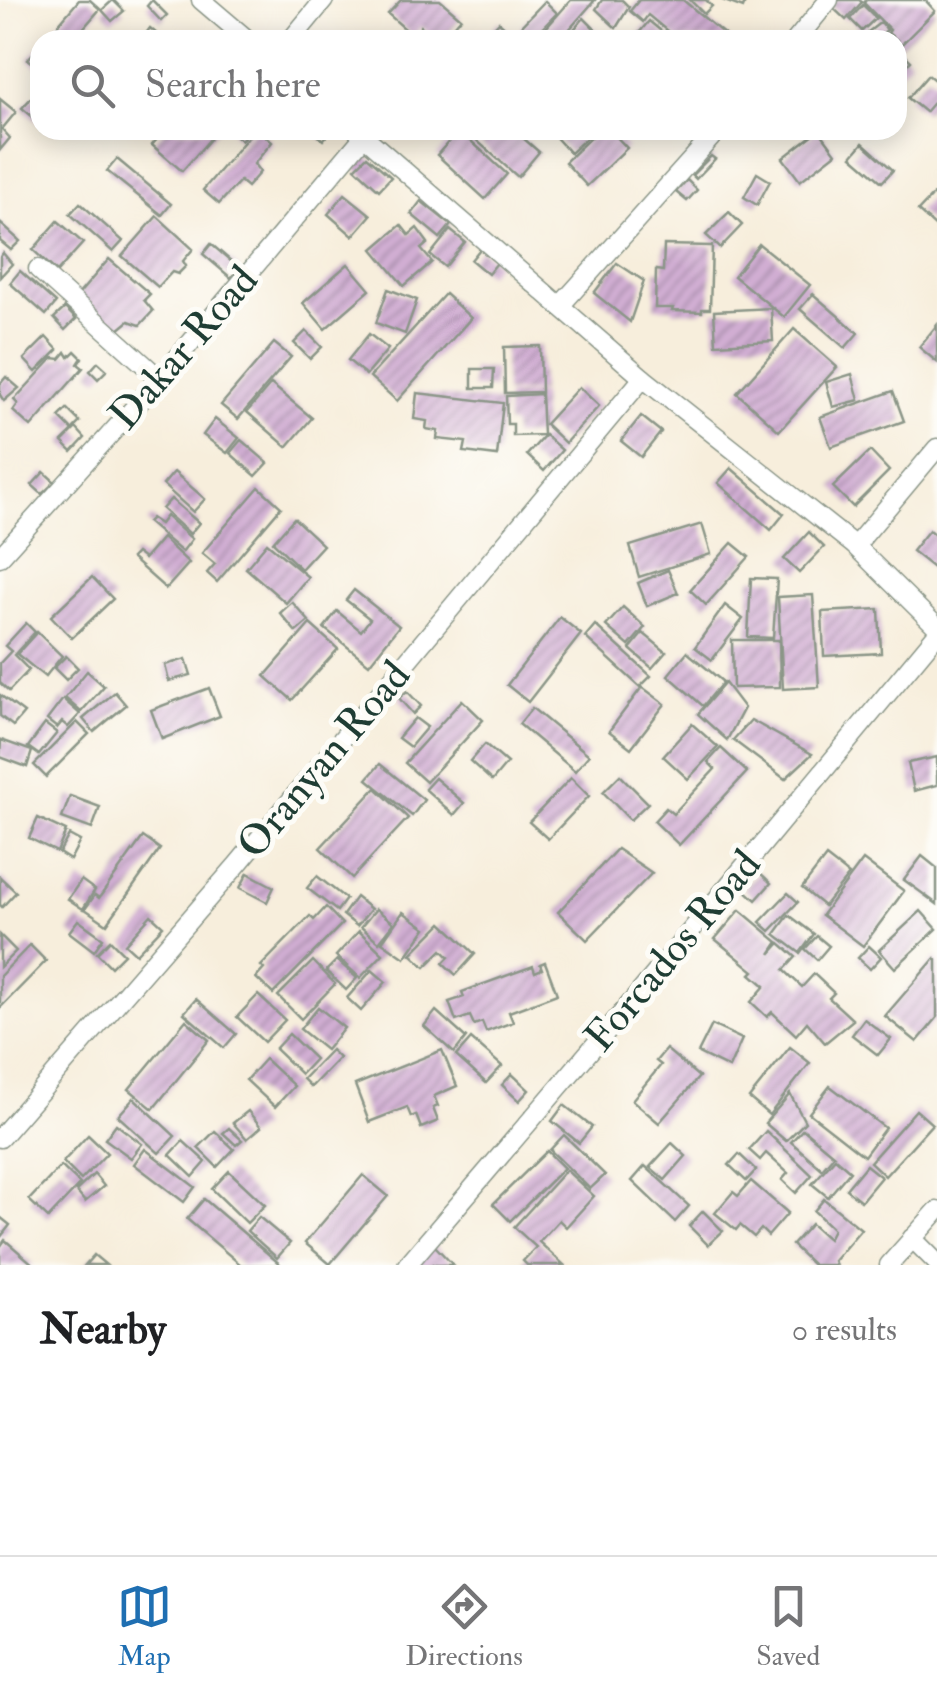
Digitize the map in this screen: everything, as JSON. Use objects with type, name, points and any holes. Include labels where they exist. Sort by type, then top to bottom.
[{"type":"street","points":[[201,0],[236,30]]},
{"type":"street","points":[[300,30],[324,0]]},
{"type":"street","points":[[804,30],[829,0]]},
{"type":"street","name":"Dakar Road","points":[[0,557],[160,380],[354,140]]},
{"type":"street","points":[[368,140],[643,378],[855,546],[937,630]]},
{"type":"street","points":[[560,306],[709,140]]},
{"type":"street","points":[[38,268],[160,380]]},
{"type":"street","name":"Oranyan Road","points":[[0,1138],[237,865],[643,378]]},
{"type":"street","points":[[855,546],[937,448]]},
{"type":"street","name":"Forcados Road","points":[[407,1265],[635,998],[937,630]]},
{"type":"street","points":[[889,1265],[937,1211]]},
{"type":"street","points":[[912,1238],[937,1263]]},
{"type":"building","points":[[79,0],[90,0],[100,9],[82,30],[54,30]]},
{"type":"building","points":[[113,0],[124,11],[112,21],[102,10]]},
{"type":"building","points":[[152,0],[167,15],[161,21],[147,6]]},
{"type":"building","points":[[401,0],[440,0],[461,18],[451,30],[425,30],[421,26],[418,30],[406,30],[388,14]]},
{"type":"building","points":[[571,0],[595,0],[569,30],[544,30]]},
{"type":"building","points":[[602,0],[622,0],[629,7],[616,28],[596,9]]},
{"type":"building","points":[[639,0],[683,0],[719,30],[666,30],[648,15],[643,22],[630,11]]},
{"type":"building","points":[[690,0],[706,0],[712,6],[704,14]]},
{"type":"building","points":[[722,0],[746,0],[743,8]]},
{"type":"building","points":[[836,0],[862,2],[846,20],[831,6]]},
{"type":"building","points":[[925,0],[935,11],[907,39],[907,30],[890,30],[864,3]]},
{"type":"building","points":[[545,1],[557,13],[541,30],[520,27]]},
{"type":"building","points":[[863,5],[876,18],[863,30],[850,19]]},
{"type":"building","points":[[584,18],[596,30],[573,30]]},
{"type":"building","points":[[649,21],[660,30],[641,30]]},
{"type":"building","points":[[499,22],[508,30],[492,30]]},
{"type":"building","points":[[881,22],[887,30],[871,30]]},
{"type":"building","points":[[928,75],[937,82],[937,98],[925,112],[908,98]]},
{"type":"building","points":[[0,99],[16,112],[2,129],[10,138],[0,150]]},
{"type":"building","points":[[156,140],[209,140],[182,171],[152,145]]},
{"type":"building","points":[[246,140],[272,142],[254,164],[260,172],[247,187],[240,181],[219,204],[203,190]]},
{"type":"building","points":[[450,140],[470,140],[507,174],[485,199],[437,155]]},
{"type":"building","points":[[476,140],[525,140],[539,152],[518,177]]},
{"type":"building","points":[[558,140],[584,140],[570,153]]},
{"type":"building","points":[[588,140],[619,140],[627,148],[587,186],[565,162]]},
{"type":"building","points":[[806,140],[826,140],[836,153],[800,181],[783,158]]},
{"type":"building","points":[[863,143],[893,170],[882,182],[852,156]]},
{"type":"building","points":[[367,156],[391,177],[379,190],[355,168]]},
{"type":"building","points":[[711,156],[715,159],[696,179],[692,175]]},
{"type":"building","points":[[117,159],[171,204],[162,215],[107,171]]},
{"type":"building","points":[[757,173],[770,181],[757,205],[744,197]]},
{"type":"building","points":[[687,180],[697,190],[687,201],[676,192]]},
{"type":"building","points":[[937,191],[937,228],[918,211]]},
{"type":"building","points":[[345,194],[371,215],[353,236],[328,214]]},
{"type":"building","points":[[421,201],[451,225],[440,238],[411,214]]},
{"type":"building","points":[[80,203],[123,241],[113,252],[70,214]]},
{"type":"building","points":[[729,212],[742,225],[720,248],[706,235]]},
{"type":"building","points":[[157,216],[193,249],[183,261],[186,266],[178,274],[172,272],[158,287],[122,256]]},
{"type":"building","points":[[58,221],[83,243],[57,272],[33,250]]},
{"type":"building","points":[[0,223],[20,241],[11,250],[0,241]]},
{"type":"building","points":[[401,225],[409,235],[417,228],[428,243],[421,249],[432,262],[404,286],[373,249]]},
{"type":"building","points":[[450,230],[465,242],[445,267],[430,255]]},
{"type":"building","points":[[211,244],[239,268],[231,278],[203,254]]},
{"type":"building","points":[[759,244],[810,285],[784,317],[734,276]]},
{"type":"building","points":[[664,245],[712,246],[710,309],[702,312],[655,308],[656,270],[663,271]]},
{"type":"building","points":[[480,249],[497,263],[488,274],[471,260]]},
{"type":"building","points":[[3,253],[12,264],[0,277],[0,257]]},
{"type":"building","points":[[109,259],[150,294],[144,300],[153,311],[140,325],[129,321],[118,330],[78,295]]},
{"type":"building","points":[[617,263],[644,281],[630,322],[594,293]]},
{"type":"building","points":[[348,264],[370,290],[325,329],[303,303]]},
{"type":"building","points":[[20,271],[56,303],[46,315],[10,283]]},
{"type":"building","points":[[388,289],[417,300],[405,334],[376,323]]},
{"type":"building","points":[[445,294],[471,318],[397,401],[370,377]]},
{"type":"building","points":[[813,294],[858,333],[845,348],[800,309]]},
{"type":"building","points":[[65,308],[76,319],[65,330],[54,318]]},
{"type":"building","points":[[771,308],[773,341],[716,344],[714,311]]},
{"type":"building","points":[[937,325],[937,362],[919,347]]},
{"type":"building","points":[[794,329],[837,367],[779,431],[737,393]]},
{"type":"building","points":[[306,331],[322,347],[310,359],[294,343]]},
{"type":"building","points":[[369,334],[388,349],[366,375],[348,360]]},
{"type":"building","points":[[46,337],[58,350],[36,372],[24,359]]},
{"type":"building","points":[[274,343],[291,357],[238,419],[221,405]]},
{"type":"building","points":[[540,346],[541,392],[505,393],[504,347]]},
{"type":"building","points":[[75,351],[82,358],[78,364],[83,368],[31,427],[13,411],[18,404],[14,400],[53,358],[60,359],[66,352],[69,357]]},
{"type":"building","points":[[98,362],[107,370],[98,379],[90,371]]},
{"type":"building","points":[[472,369],[494,369],[493,388],[472,388]]},
{"type":"building","points":[[852,374],[859,400],[833,407],[826,382]]},
{"type":"building","points":[[6,377],[19,388],[4,401],[0,384]]},
{"type":"building","points":[[271,384],[312,418],[287,447],[247,412]]},
{"type":"building","points":[[579,387],[599,406],[565,443],[545,424]]},
{"type":"building","points":[[893,391],[904,421],[831,447],[820,417]]},
{"type":"building","points":[[417,393],[503,403],[497,456],[464,452],[466,442],[437,439],[438,431],[426,429],[427,421],[414,419]]},
{"type":"building","points":[[541,394],[543,435],[513,436],[513,424],[507,424],[506,396]]},
{"type":"building","points":[[67,409],[80,422],[72,430],[59,417]]},
{"type":"building","points":[[641,416],[661,432],[641,457],[621,441]]},
{"type":"building","points":[[215,419],[239,438],[227,453],[203,435]]},
{"type":"building","points":[[76,428],[85,438],[72,452],[62,442]]},
{"type":"building","points":[[545,435],[562,450],[544,471],[527,455]]},
{"type":"building","points":[[241,440],[268,463],[256,476],[230,453]]},
{"type":"building","points":[[870,451],[889,471],[853,507],[833,487]]},
{"type":"building","points":[[731,468],[784,514],[771,530],[718,483]]},
{"type":"building","points":[[44,472],[55,482],[42,494],[32,485]]},
{"type":"building","points":[[174,472],[205,499],[193,512],[163,485]]},
{"type":"building","points":[[259,487],[281,507],[217,582],[207,573],[215,564],[202,553]]},
{"type":"building","points":[[171,499],[199,523],[190,534],[162,509]]},
{"type":"building","points":[[166,516],[192,539],[182,552],[147,522],[151,518],[160,524]]},
{"type":"building","points":[[294,518],[323,545],[301,569],[273,542]]},
{"type":"building","points":[[702,524],[711,554],[639,577],[630,546]]},
{"type":"building","points":[[929,530],[937,537],[937,571],[912,551]]},
{"type":"building","points":[[809,532],[824,547],[799,573],[784,559]]},
{"type":"building","points":[[162,538],[189,563],[166,589],[131,558],[136,553],[144,559]]},
{"type":"building","points":[[267,543],[308,577],[286,603],[246,568]]},
{"type":"building","points":[[732,543],[749,557],[706,605],[690,590]]},
{"type":"building","points":[[668,570],[678,593],[647,606],[638,583]]},
{"type":"building","points":[[92,577],[113,599],[72,638],[51,616]]},
{"type":"building","points":[[751,578],[777,579],[773,638],[748,637]]},
{"type":"building","points":[[354,590],[399,626],[369,664],[324,628],[337,611],[361,631],[370,619],[346,600]]},
{"type":"building","points":[[813,595],[819,687],[783,689],[778,597]]},
{"type":"building","points":[[292,602],[309,621],[296,632],[280,613]]},
{"type":"building","points":[[725,605],[743,619],[712,660],[695,647]]},
{"type":"building","points":[[623,607],[645,627],[629,646],[606,626]]},
{"type":"building","points":[[879,609],[881,653],[824,656],[822,612]]},
{"type":"building","points":[[560,617],[581,634],[528,702],[507,685]]},
{"type":"building","points":[[26,623],[35,632],[14,655],[29,670],[9,691],[0,683],[0,663],[11,651],[5,646]]},
{"type":"building","points":[[310,624],[338,649],[292,700],[265,676]]},
{"type":"building","points":[[595,625],[651,676],[640,687],[585,637]]},
{"type":"building","points":[[37,632],[62,656],[45,677],[17,654]]},
{"type":"building","points":[[643,633],[666,652],[652,668],[630,649]]},
{"type":"building","points":[[732,640],[779,640],[780,687],[733,688]]},
{"type":"building","points":[[687,652],[723,682],[703,706],[668,675]]},
{"type":"building","points":[[66,656],[78,668],[66,680],[54,668]]},
{"type":"building","points":[[186,659],[191,675],[169,681],[165,665]]},
{"type":"building","points":[[87,671],[104,686],[81,712],[65,698]]},
{"type":"building","points":[[725,683],[744,708],[727,740],[698,714]]},
{"type":"building","points":[[642,687],[665,704],[631,748],[609,731]]},
{"type":"building","points":[[209,688],[220,716],[162,739],[151,710]]},
{"type":"building","points":[[407,691],[421,706],[413,714],[399,698]]},
{"type":"building","points":[[115,692],[126,705],[94,732],[83,719]]},
{"type":"building","points":[[0,695],[24,713],[13,726],[0,716]]},
{"type":"building","points":[[63,699],[80,714],[68,727],[62,722],[57,728],[47,720]]},
{"type":"building","points":[[462,700],[483,720],[426,782],[405,763]]},
{"type":"building","points":[[532,708],[589,755],[575,771],[519,724]]},
{"type":"building","points":[[415,718],[427,727],[410,747],[398,738]]},
{"type":"building","points":[[751,720],[812,754],[785,779],[733,740]]},
{"type":"building","points":[[77,722],[89,734],[46,777],[34,765]]},
{"type":"building","points":[[45,724],[57,733],[39,755],[28,747]]},
{"type":"building","points":[[692,724],[718,747],[688,779],[663,756]]},
{"type":"building","points":[[1,740],[32,751],[27,767],[0,757]]},
{"type":"building","points":[[485,744],[507,763],[492,781],[470,761]]},
{"type":"building","points":[[721,748],[747,772],[679,845],[654,821],[666,808],[673,814],[715,769],[708,762]]},
{"type":"building","points":[[937,757],[937,785],[914,791],[908,763]]},
{"type":"building","points":[[380,764],[424,800],[412,816],[367,779]]},
{"type":"building","points":[[620,775],[648,803],[630,820],[603,792]]},
{"type":"building","points":[[435,778],[464,803],[454,815],[425,789]]},
{"type":"building","points":[[571,778],[589,796],[548,839],[529,822]]},
{"type":"building","points":[[376,788],[408,818],[352,878],[320,848]]},
{"type":"building","points":[[70,796],[100,807],[92,829],[62,818]]},
{"type":"building","points":[[38,818],[66,831],[57,852],[29,838]]},
{"type":"building","points":[[69,835],[80,841],[70,860],[59,853]]},
{"type":"building","points":[[143,837],[160,849],[107,924],[85,909],[95,895],[99,898]]},
{"type":"building","points":[[617,849],[652,873],[587,940],[558,912]]},
{"type":"building","points":[[922,856],[937,868],[937,904],[904,880]]},
{"type":"building","points":[[826,857],[849,875],[824,906],[802,888]]},
{"type":"building","points":[[863,860],[904,891],[863,946],[822,915]]},
{"type":"building","points":[[759,872],[771,883],[756,900],[744,889]]},
{"type":"building","points":[[248,873],[274,887],[267,902],[240,888]]},
{"type":"building","points":[[317,876],[346,899],[337,911],[307,888]]},
{"type":"building","points":[[0,877],[16,892],[2,907],[0,905]]},
{"type":"building","points":[[81,880],[95,890],[83,909],[68,899]]},
{"type":"building","points":[[788,893],[798,902],[770,931],[760,922]]},
{"type":"building","points":[[356,897],[371,909],[357,926],[343,915]]},
{"type":"building","points":[[326,907],[342,924],[273,994],[256,978],[264,969],[261,966],[310,916],[314,920]]},
{"type":"building","points":[[376,909],[394,923],[379,942],[361,927]]},
{"type":"building","points":[[740,910],[778,942],[770,954],[780,943],[796,957],[784,970],[802,987],[814,974],[834,993],[829,998],[853,1020],[825,1043],[807,1022],[796,1035],[772,1012],[767,1017],[751,1002],[765,986],[751,974],[754,971],[715,939]]},
{"type":"building","points":[[921,911],[937,929],[895,968],[879,950]]},
{"type":"building","points":[[403,912],[426,928],[405,958],[382,942]]},
{"type":"building","points":[[151,915],[163,926],[136,954],[125,944]]},
{"type":"building","points":[[789,915],[814,934],[800,953],[775,934]]},
{"type":"building","points":[[78,920],[103,938],[94,951],[69,932]]},
{"type":"building","points":[[442,923],[475,954],[456,975],[443,963],[449,957],[442,950],[425,967],[411,954]]},
{"type":"building","points":[[359,931],[383,954],[360,978],[336,956]]},
{"type":"building","points":[[0,935],[16,951],[0,967]]},
{"type":"building","points":[[817,936],[829,946],[817,960],[805,949]]},
{"type":"building","points":[[110,940],[124,954],[111,967],[97,953]]},
{"type":"building","points":[[30,945],[46,961],[0,1008],[0,976]]},
{"type":"building","points":[[869,946],[881,957],[870,969],[858,958]]},
{"type":"building","points":[[935,958],[937,1018],[917,1042],[885,1016]]},
{"type":"building","points":[[337,960],[357,978],[346,990],[326,971]]},
{"type":"building","points":[[313,961],[335,984],[301,1019],[278,996]]},
{"type":"building","points":[[545,962],[557,994],[509,1012],[513,1022],[486,1032],[482,1022],[474,1025],[470,1016],[456,1021],[449,1002],[464,997],[462,992],[533,966],[535,972]]},
{"type":"building","points":[[372,970],[386,982],[361,1011],[347,998]]},
{"type":"building","points":[[258,995],[285,1020],[264,1042],[237,1017]]},
{"type":"building","points":[[196,999],[236,1034],[224,1048],[184,1013]]},
{"type":"building","points":[[318,1007],[344,1028],[326,1050],[300,1029]]},
{"type":"building","points":[[436,1011],[466,1038],[454,1053],[424,1026]]},
{"type":"building","points":[[864,1019],[891,1039],[878,1055],[852,1035]]},
{"type":"building","points":[[186,1020],[209,1040],[153,1109],[129,1089]]},
{"type":"building","points":[[712,1025],[742,1039],[729,1068],[698,1053]]},
{"type":"building","points":[[289,1034],[315,1059],[301,1074],[275,1049]]},
{"type":"building","points":[[471,1039],[502,1066],[486,1083],[456,1056]]},
{"type":"building","points":[[790,1047],[810,1063],[769,1115],[749,1098]]},
{"type":"building","points":[[666,1049],[699,1077],[659,1123],[632,1100],[661,1065],[656,1061]]},
{"type":"building","points":[[331,1050],[339,1058],[311,1087],[303,1079]]},
{"type":"building","points":[[442,1050],[457,1086],[434,1096],[438,1121],[421,1128],[416,1115],[411,1117],[407,1107],[369,1122],[355,1085]]},
{"type":"building","points":[[265,1059],[294,1086],[275,1107],[246,1080]]},
{"type":"building","points":[[512,1074],[529,1090],[519,1101],[502,1085]]},
{"type":"building","points":[[830,1086],[885,1128],[864,1156],[809,1113]]},
{"type":"building","points":[[790,1094],[805,1122],[786,1141],[765,1123]]},
{"type":"building","points":[[134,1098],[175,1136],[159,1153],[118,1116]]},
{"type":"building","points":[[564,1105],[592,1127],[579,1143],[552,1121]]},
{"type":"building","points":[[916,1110],[932,1124],[885,1176],[870,1162]]},
{"type":"building","points":[[248,1111],[261,1127],[247,1139],[233,1123]]},
{"type":"building","points":[[116,1124],[142,1144],[131,1158],[105,1139]]},
{"type":"building","points":[[229,1128],[242,1140],[236,1145],[223,1133]]},
{"type":"building","points":[[803,1129],[834,1155],[822,1169],[791,1142]]},
{"type":"building","points":[[215,1131],[234,1149],[217,1167],[198,1148]]},
{"type":"building","points":[[766,1131],[812,1175],[796,1193],[782,1180],[788,1173],[766,1153],[760,1160],[749,1150]]},
{"type":"building","points":[[88,1135],[107,1153],[81,1180],[63,1162]]},
{"type":"building","points":[[564,1135],[605,1175],[590,1189],[550,1150]]},
{"type":"building","points":[[183,1141],[206,1162],[193,1177],[170,1155]]},
{"type":"building","points":[[672,1143],[686,1156],[665,1180],[650,1167]]},
{"type":"building","points":[[145,1149],[195,1187],[184,1202],[134,1164]]},
{"type":"building","points":[[547,1151],[564,1168],[510,1221],[493,1204]]},
{"type":"building","points":[[739,1154],[756,1170],[746,1181],[729,1165]]},
{"type":"building","points":[[835,1158],[850,1171],[828,1197],[812,1184]]},
{"type":"building","points":[[866,1165],[881,1177],[861,1201],[846,1189]]},
{"type":"building","points":[[61,1166],[80,1184],[48,1218],[29,1200]]},
{"type":"building","points":[[645,1166],[689,1206],[675,1222],[632,1181]]},
{"type":"building","points":[[566,1170],[594,1196],[566,1227],[559,1220],[539,1242],[564,1265],[527,1265],[523,1261],[536,1247],[514,1227]]},
{"type":"building","points":[[229,1171],[265,1205],[247,1223],[212,1189]]},
{"type":"building","points":[[94,1174],[104,1186],[85,1202],[76,1191]]},
{"type":"building","points":[[363,1175],[388,1196],[330,1264],[305,1243]]},
{"type":"building","points":[[751,1181],[788,1213],[768,1236],[761,1229],[754,1237],[740,1225],[736,1230],[715,1213],[733,1192],[738,1196]]},
{"type":"building","points":[[204,1199],[281,1265],[241,1265],[187,1219]]},
{"type":"building","points":[[824,1199],[861,1229],[834,1261],[836,1265],[813,1265],[792,1245],[811,1224],[828,1239],[833,1229],[814,1211]]},
{"type":"building","points":[[703,1211],[723,1231],[708,1245],[689,1226]]},
{"type":"building","points":[[0,1217],[10,1225],[0,1238]]},
{"type":"building","points":[[259,1217],[290,1243],[277,1258],[247,1231]]},
{"type":"building","points":[[5,1240],[34,1265],[0,1265],[0,1247]]},
{"type":"building","points":[[434,1245],[453,1265],[413,1265]]},
{"type":"building","points":[[94,1255],[106,1265],[85,1265]]}]
